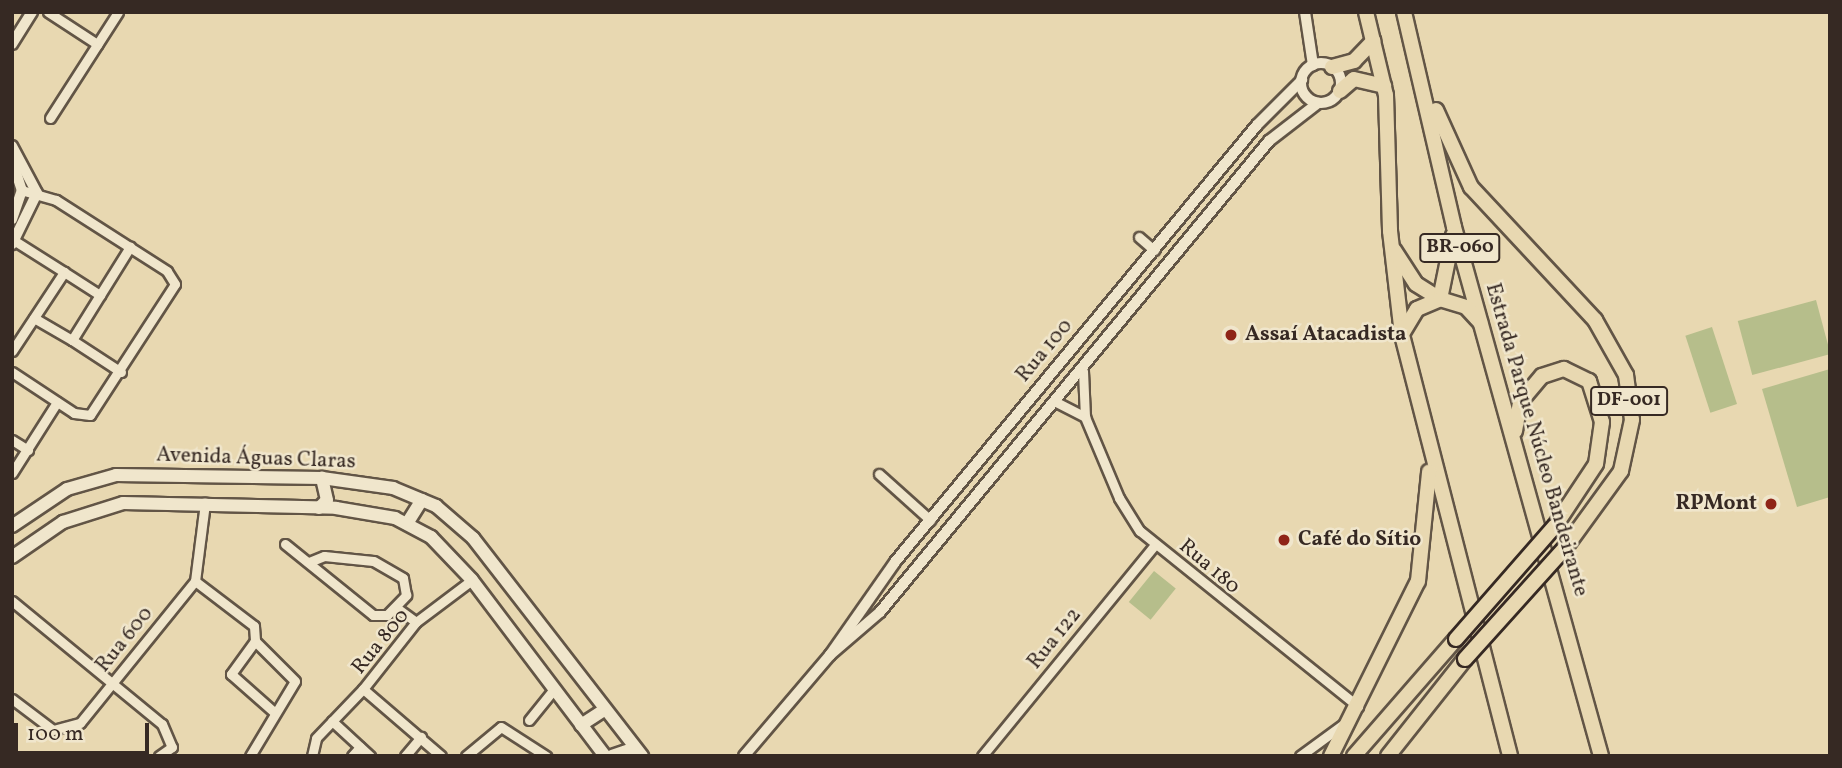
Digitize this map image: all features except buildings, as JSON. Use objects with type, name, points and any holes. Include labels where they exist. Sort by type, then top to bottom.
[{"type":"highway","name":"BR-060","points":[[1366,12],[1385,90],[1391,246],[1402,335],[1429,449],[1510,756]]},
{"type":"highway","points":[[1340,91],[1353,79],[1385,90],[1373,12]]},
{"type":"highway","name":"Estrada Parque Núcleo Bandeirante","points":[[1404,12],[1416,53],[1454,227],[1601,756]]},
{"type":"highway","points":[[1329,65],[1354,61],[1373,41]]},
{"type":"highway","name":"DF-001","points":[[1388,756],[1465,659],[1565,548],[1621,471],[1632,420],[1626,374],[1595,320],[1471,187],[1416,53]]},
{"type":"highway","points":[[1440,299],[1454,227]]},
{"type":"highway","points":[[1391,246],[1416,284],[1440,299],[1466,307],[1481,323]]},
{"type":"highway","points":[[1402,335],[1417,309],[1440,299]]},
{"type":"highway","name":"DF-001","points":[[1354,756],[1587,486],[1598,454],[1600,407],[1589,381],[1564,369],[1542,376],[1520,402],[1515,440]]},
{"type":"highway","points":[[1331,756],[1418,581],[1429,449]]},
{"type":"main road","name":"Avenida Águas Claras","points":[[12,526],[61,492],[116,475],[321,478],[378,484],[422,500],[454,520],[484,551],[639,752]]},
{"type":"main road","points":[[319,508],[327,496],[321,478]]},
{"type":"main road","points":[[408,522],[422,500]]},
{"type":"main road","points":[[12,557],[63,522],[101,507],[205,503],[319,508],[408,522],[443,547],[472,580],[605,756]]},
{"type":"main road","points":[[581,725],[604,710]]},
{"type":"main road","points":[[612,756],[639,752]]},
{"type":"street","points":[[12,44],[32,12]]},
{"type":"street","points":[[48,12],[97,44]]},
{"type":"street","points":[[50,118],[118,12]]},
{"type":"street","points":[[1305,12],[1314,45],[1313,65],[1302,80],[1307,97],[1318,103],[1340,91],[1329,65],[1314,45]]},
{"type":"street","points":[[1313,65],[1329,65]]},
{"type":"street","name":"Rua 100","points":[[744,756],[830,655],[930,520],[1154,250],[1302,80]]},
{"type":"street","name":"Rua 100","points":[[830,655],[880,612],[968,509],[1269,141],[1318,103]]},
{"type":"street","points":[[12,146],[37,193]]},
{"type":"street","points":[[12,160],[22,190],[12,219]]},
{"type":"street","points":[[12,372],[74,413],[95,411],[170,296],[172,276],[130,247],[37,193],[22,190]]},
{"type":"street","points":[[37,193],[13,243],[100,295]]},
{"type":"street","points":[[1139,237],[1154,250]]},
{"type":"street","points":[[72,340],[130,247]]},
{"type":"street","points":[[12,351],[64,272]]},
{"type":"street","points":[[34,318],[121,372]]},
{"type":"street","points":[[1086,333],[1101,346]]},
{"type":"street","name":"Rua 180","points":[[1083,371],[1085,416],[1119,498],[1155,545],[1355,712]]},
{"type":"street","points":[[12,473],[57,402]]},
{"type":"street","points":[[1056,402],[1085,416]]},
{"type":"street","points":[[12,440],[28,450]]},
{"type":"street","points":[[879,474],[930,520]]},
{"type":"street","points":[[952,494],[968,509]]},
{"type":"street","points":[[205,503],[195,580],[254,626],[255,641],[231,674],[272,711]]},
{"type":"street","points":[[285,544],[373,615],[398,609],[416,622]]},
{"type":"street","name":"Rua 122","points":[[982,756],[1155,545]]},
{"type":"street","points":[[309,562],[330,556],[384,565],[405,584],[398,609]]},
{"type":"street","name":"Rua 600","points":[[14,704],[45,727],[68,730],[113,683],[195,580]]},
{"type":"street","name":"Rua 800","points":[[441,756],[363,689],[416,622],[472,580]]},
{"type":"street","points":[[12,601],[167,728],[172,747],[182,756]]},
{"type":"street","points":[[250,756],[270,732],[272,711],[295,678],[255,641]]},
{"type":"street","points":[[313,756],[310,746],[363,689]]},
{"type":"street","points":[[529,720],[554,690]]},
{"type":"street","points":[[1300,756],[1355,712]]},
{"type":"street","points":[[332,721],[370,756]]},
{"type":"street","points":[[466,756],[501,727],[546,756]]},
{"type":"street","points":[[405,756],[421,737]]},
{"type":"street","points":[[159,756],[172,747]]},
{"type":"street","points":[[352,756],[360,747]]},
{"type":"green space","points":[[1816,300],[1830,354],[1752,375],[1738,321]]},
{"type":"green space","points":[[1712,327],[1737,404],[1710,413],[1685,336]]},
{"type":"green space","points":[[1830,369],[1830,497],[1797,507],[1762,389]]},
{"type":"green space","points":[[1154,571],[1176,589],[1151,620],[1129,602]]},
{"type":"place","name":"Assaí Atacadista","points":[[1231,335]]},
{"type":"place","name":"RPMont","points":[[1771,504]]},
{"type":"place","name":"Café do Sítio","points":[[1284,540]]}]
